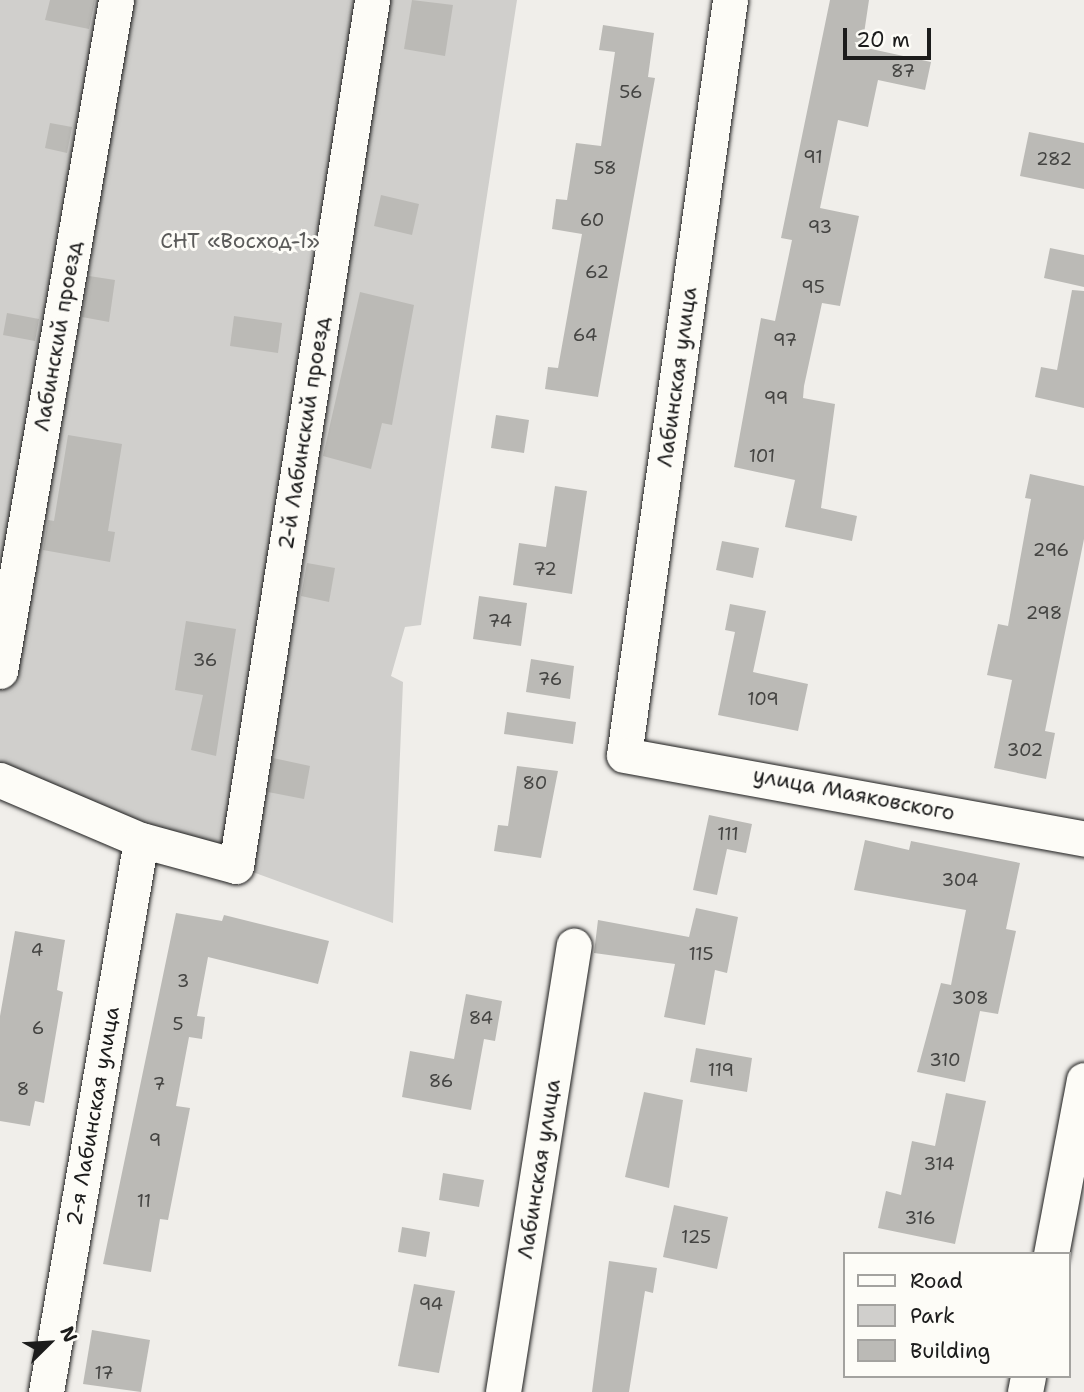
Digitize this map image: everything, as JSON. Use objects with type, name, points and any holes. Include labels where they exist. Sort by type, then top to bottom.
[{"type":"street","name":"Лабинский проезд","points":[[0,671],[116,0]]},
{"type":"street","name":"2-й Лабинский проезд","points":[[141,841],[236,866],[372,0]]},
{"type":"street","name":"Лабинская улица","points":[[624,755],[730,0]]},
{"type":"street","name":"улица Маяковского","points":[[624,755],[1084,839]]},
{"type":"street","points":[[0,780],[141,841]]},
{"type":"street","name":"2-я Лабинская улица","points":[[46,1392],[141,841]]},
{"type":"street","name":"Лабинская улица","points":[[503,1392],[574,946]]},
{"type":"street","points":[[1051,1252],[1084,1080]]},
{"type":"green space","name":"СНТ «Восход-1»","points":[[0,0],[517,0],[421,625],[405,627],[391,676],[403,682],[393,923],[0,780]]},
{"type":"building","points":[[50,0],[95,0],[89,29],[45,20]]},
{"type":"building","points":[[412,0],[453,5],[445,56],[404,49]]},
{"type":"building","points":[[830,0],[869,0],[862,47],[931,62],[925,90],[878,80],[868,127],[838,120],[820,208],[859,216],[840,306],[822,303],[803,398],[835,404],[821,508],[857,516],[852,541],[785,527],[795,480],[734,467],[761,318],[775,321],[792,240],[781,238]]},
{"type":"building","points":[[603,25],[654,33],[648,77],[655,78],[598,397],[545,389],[548,367],[558,368],[582,234],[552,229],[556,199],[567,200],[576,143],[601,146],[615,52],[599,50]]},
{"type":"building","points":[[50,123],[72,127],[67,153],[45,148]]},
{"type":"building","points":[[1029,132],[1084,143],[1084,189],[1020,176]]},
{"type":"building","points":[[381,195],[419,204],[412,235],[374,226]]},
{"type":"building","points":[[1050,248],[1084,255],[1084,287],[1044,278]]},
{"type":"building","points":[[89,276],[115,280],[109,322],[82,317]]},
{"type":"building","points":[[1072,290],[1084,291],[1084,408],[1035,397],[1041,367],[1057,370]]},
{"type":"building","points":[[360,292],[414,305],[392,425],[382,423],[371,469],[323,456]]},
{"type":"building","points":[[7,313],[39,319],[35,341],[3,335]]},
{"type":"building","points":[[234,316],[282,323],[278,353],[230,346]]},
{"type":"building","points":[[496,415],[529,420],[524,453],[491,448]]},
{"type":"building","points":[[68,435],[122,444],[108,531],[115,532],[110,562],[43,550],[48,520],[54,521]]},
{"type":"building","points":[[1030,474],[1084,486],[1084,539],[1045,731],[1055,733],[1046,779],[994,768],[1012,680],[987,675],[998,624],[1008,626],[1031,499],[1025,498]]},
{"type":"building","points":[[555,486],[587,491],[572,594],[513,585],[519,543],[546,547]]},
{"type":"building","points":[[722,541],[759,548],[753,578],[716,570]]},
{"type":"building","points":[[307,563],[335,568],[329,602],[301,596]]},
{"type":"building","points":[[479,596],[527,603],[521,646],[473,639]]},
{"type":"building","points":[[730,604],[766,611],[753,672],[808,684],[798,731],[718,715],[735,632],[725,630]]},
{"type":"building","points":[[186,621],[236,629],[216,756],[191,750],[203,695],[175,690]]},
{"type":"building","points":[[531,659],[574,666],[570,699],[526,692]]},
{"type":"building","points":[[507,712],[576,722],[573,744],[504,734]]},
{"type":"building","points":[[273,758],[310,766],[304,799],[268,792]]},
{"type":"building","points":[[517,766],[558,771],[541,858],[494,851],[498,825],[508,826]]},
{"type":"building","points":[[709,815],[752,824],[746,853],[727,849],[717,895],[693,890]]},
{"type":"building","points":[[865,840],[909,850],[911,841],[1020,863],[1006,929],[1016,931],[998,1014],[980,1011],[965,1082],[917,1072],[941,983],[951,985],[966,910],[854,890]]},
{"type":"building","points":[[696,908],[738,917],[727,973],[715,970],[705,1025],[664,1017],[675,964],[594,953],[598,920],[689,937]]},
{"type":"building","points":[[176,913],[222,921],[224,915],[329,941],[318,984],[208,957],[197,1016],[205,1017],[202,1039],[189,1037],[176,1106],[190,1108],[168,1220],[160,1219],[151,1272],[103,1264]]},
{"type":"building","points":[[15,931],[65,940],[57,990],[63,992],[44,1103],[35,1101],[30,1126],[0,1121],[0,1016]]},
{"type":"building","points":[[466,994],[502,1001],[495,1041],[484,1039],[471,1110],[402,1097],[410,1051],[454,1059]]},
{"type":"building","points":[[696,1048],[752,1058],[747,1092],[690,1082]]},
{"type":"building","points":[[644,1092],[683,1100],[669,1188],[625,1177]]},
{"type":"building","points":[[946,1093],[986,1101],[955,1244],[878,1228],[886,1191],[901,1195],[912,1141],[935,1146]]},
{"type":"building","points":[[443,1173],[484,1180],[479,1207],[439,1200]]},
{"type":"building","points":[[674,1205],[728,1217],[717,1269],[663,1257]]},
{"type":"building","points":[[402,1227],[430,1232],[426,1257],[398,1252]]},
{"type":"building","points":[[609,1261],[657,1268],[653,1293],[645,1291],[629,1392],[592,1392]]},
{"type":"building","points":[[414,1284],[455,1291],[439,1373],[398,1366]]},
{"type":"building","points":[[92,1330],[150,1340],[141,1392],[83,1384]]}]
